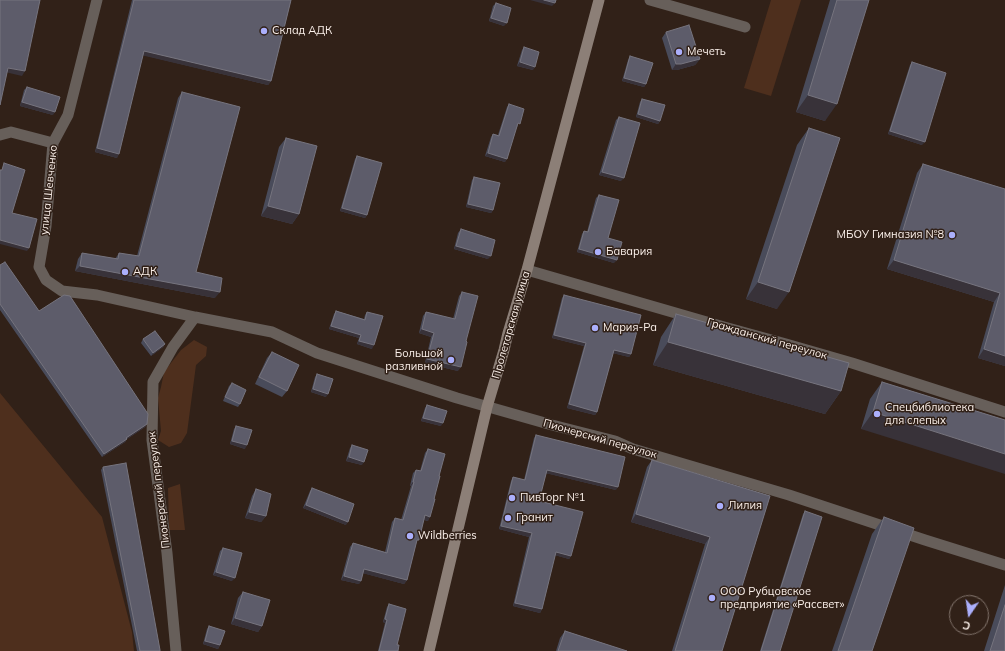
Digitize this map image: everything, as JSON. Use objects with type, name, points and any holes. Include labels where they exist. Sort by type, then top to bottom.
[{"type":"main road","name":"Пролетарская улица","points":[[429,651],[487,408],[527,270],[599,0]]},
{"type":"street","name":"улица Шевченко","points":[[39,267],[46,226],[53,143],[68,115],[97,0]]},
{"type":"street","points":[[650,0],[745,27]]},
{"type":"street","points":[[0,135],[12,132],[53,143]]},
{"type":"street","name":"Пионерский переулок","points":[[39,267],[46,280],[62,290],[97,295],[195,317],[272,332],[317,353],[487,408],[615,441],[634,449],[796,498],[1005,565]]},
{"type":"street","name":"Гражданский переулок","points":[[527,270],[845,361],[1005,412]]},
{"type":"street","name":"Пионерский переулок","points":[[176,651],[152,440],[153,382],[173,347],[195,317]]},
{"type":"shaded area","points":[[771,0],[801,0],[771,96],[744,88]]},
{"type":"shaded area","points":[[194,340],[207,347],[206,356],[196,365],[187,433],[181,443],[169,447],[158,440],[161,431],[158,398],[164,372],[181,350]]},
{"type":"shaded area","points":[[0,393],[102,517],[132,632],[134,651],[0,651]]},
{"type":"shaded area","points":[[180,484],[185,530],[169,530],[168,488]]},
{"type":"building","points":[[0,0],[40,0],[25,71],[8,68],[0,105]]},
{"type":"building","points":[[134,0],[291,0],[271,81],[144,51],[119,154],[97,148]]},
{"type":"building","points":[[544,0],[556,0],[555,3]]},
{"type":"building","points":[[837,0],[869,0],[837,104],[808,95]]},
{"type":"building","points":[[496,3],[511,8],[507,23],[491,18]]},
{"type":"building","name":"Мечеть","points":[[689,25],[700,59],[676,64],[666,32]]},
{"type":"building","points":[[524,47],[539,52],[535,67],[520,62]]},
{"type":"building","points":[[630,56],[653,63],[646,84],[624,78]]},
{"type":"building","points":[[912,62],[946,73],[925,142],[890,131]]},
{"type":"building","points":[[27,87],[60,97],[55,112],[22,102]]},
{"type":"building","points":[[182,92],[240,107],[196,272],[222,278],[220,292],[80,266],[82,253],[118,259],[119,253],[139,256]]},
{"type":"building","points":[[642,99],[665,105],[660,121],[638,114]]},
{"type":"building","points":[[509,104],[524,109],[507,159],[488,153],[493,134],[499,136]]},
{"type":"building","points":[[619,117],[640,123],[624,178],[602,172]]},
{"type":"building","points":[[809,128],[840,138],[789,292],[758,282]]},
{"type":"building","points":[[286,138],[317,146],[299,214],[268,206]]},
{"type":"building","points":[[357,156],[382,163],[367,215],[342,208]]},
{"type":"building","points":[[4,163],[25,170],[12,213],[37,219],[29,248],[0,240],[0,170],[2,170]]},
{"type":"building","name":"МБОУ Гимназия №8","points":[[923,164],[1005,189],[1005,356],[984,349],[1000,293],[894,260]]},
{"type":"building","points":[[474,177],[500,183],[493,210],[468,204]]},
{"type":"building","points":[[599,195],[619,200],[608,238],[622,242],[617,260],[579,249],[584,231],[588,232]]},
{"type":"building","points":[[461,229],[495,240],[491,256],[456,246]]},
{"type":"building","points":[[5,262],[39,311],[64,295],[70,296],[148,414],[147,424],[104,454],[0,304],[0,265]]},
{"type":"building","points":[[462,292],[478,296],[461,367],[427,359],[434,333],[422,329],[426,312],[455,319]]},
{"type":"building","points":[[564,295],[641,315],[631,354],[614,350],[597,412],[569,404],[586,343],[554,335]]},
{"type":"building","points":[[336,311],[365,320],[367,312],[383,316],[374,345],[359,341],[361,335],[331,326]]},
{"type":"building","points":[[676,314],[849,363],[841,391],[668,342]]},
{"type":"building","points":[[155,331],[165,344],[153,353],[143,339]]},
{"type":"building","points":[[272,352],[299,365],[287,391],[259,377]]},
{"type":"building","points":[[317,374],[333,379],[328,394],[313,389]]},
{"type":"building","points":[[882,382],[1005,420],[1005,454],[873,412]]},
{"type":"building","points":[[232,383],[246,390],[240,404],[225,397]]},
{"type":"building","points":[[427,405],[447,411],[443,423],[423,418]]},
{"type":"building","points":[[236,426],[252,430],[247,445],[232,441]]},
{"type":"building","points":[[536,435],[625,457],[618,487],[547,470],[539,501],[583,512],[571,556],[556,552],[542,609],[515,603],[532,533],[501,526],[513,477],[525,480]]},
{"type":"building","points":[[352,445],[368,450],[364,462],[349,457]]},
{"type":"building","points":[[428,449],[445,454],[430,517],[425,515],[407,580],[364,569],[361,581],[344,576],[353,543],[387,553],[395,518],[403,520],[416,470],[421,471]]},
{"type":"building","name":"ООО Рубцовское предприятие «Рассвет»","points":[[652,460],[770,496],[722,651],[675,651],[710,537],[636,514]]},
{"type":"building","points":[[126,463],[160,651],[140,651],[103,467]]},
{"type":"building","points":[[312,488],[354,504],[348,522],[306,505]]},
{"type":"building","points":[[256,489],[271,494],[266,516],[249,512]]},
{"type":"building","points":[[805,511],[822,517],[780,651],[761,651]]},
{"type":"building","points":[[884,517],[914,528],[872,651],[838,651]]},
{"type":"building","points":[[223,548],[242,553],[235,578],[216,572]]},
{"type":"building","points":[[243,592],[270,600],[262,626],[235,618]]},
{"type":"building","points":[[389,604],[406,609],[397,645],[399,645],[398,651],[379,651],[387,620],[385,619]]},
{"type":"building","points":[[1005,605],[1005,651],[990,651]]},
{"type":"building","points":[[209,626],[225,631],[220,645],[205,641]]},
{"type":"building","points":[[565,631],[627,651],[558,651]]},
{"type":"place","name":"Склад АДК","points":[[264,31]]},
{"type":"place","name":"Мечеть","points":[[679,52]]},
{"type":"place","name":"МБОУ Гимназия №8","points":[[952,235]]},
{"type":"place","name":"Бавария","points":[[598,252]]},
{"type":"place","name":"АДК","points":[[125,272]]},
{"type":"place","name":"Мария-Ра","points":[[595,328]]},
{"type":"place","name":"Большой разливной","points":[[451,360]]},
{"type":"place","name":"Спецбиблиотека для слепых","points":[[877,414]]},
{"type":"place","name":"ПивТорг №1","points":[[512,498]]},
{"type":"place","name":"Лилия","points":[[720,506]]},
{"type":"place","name":"Гранит","points":[[508,518]]},
{"type":"place","name":"Wildberries","points":[[410,536]]},
{"type":"place","name":"ООО Рубцовское предприятие «Рассвет»","points":[[712,598]]}]
